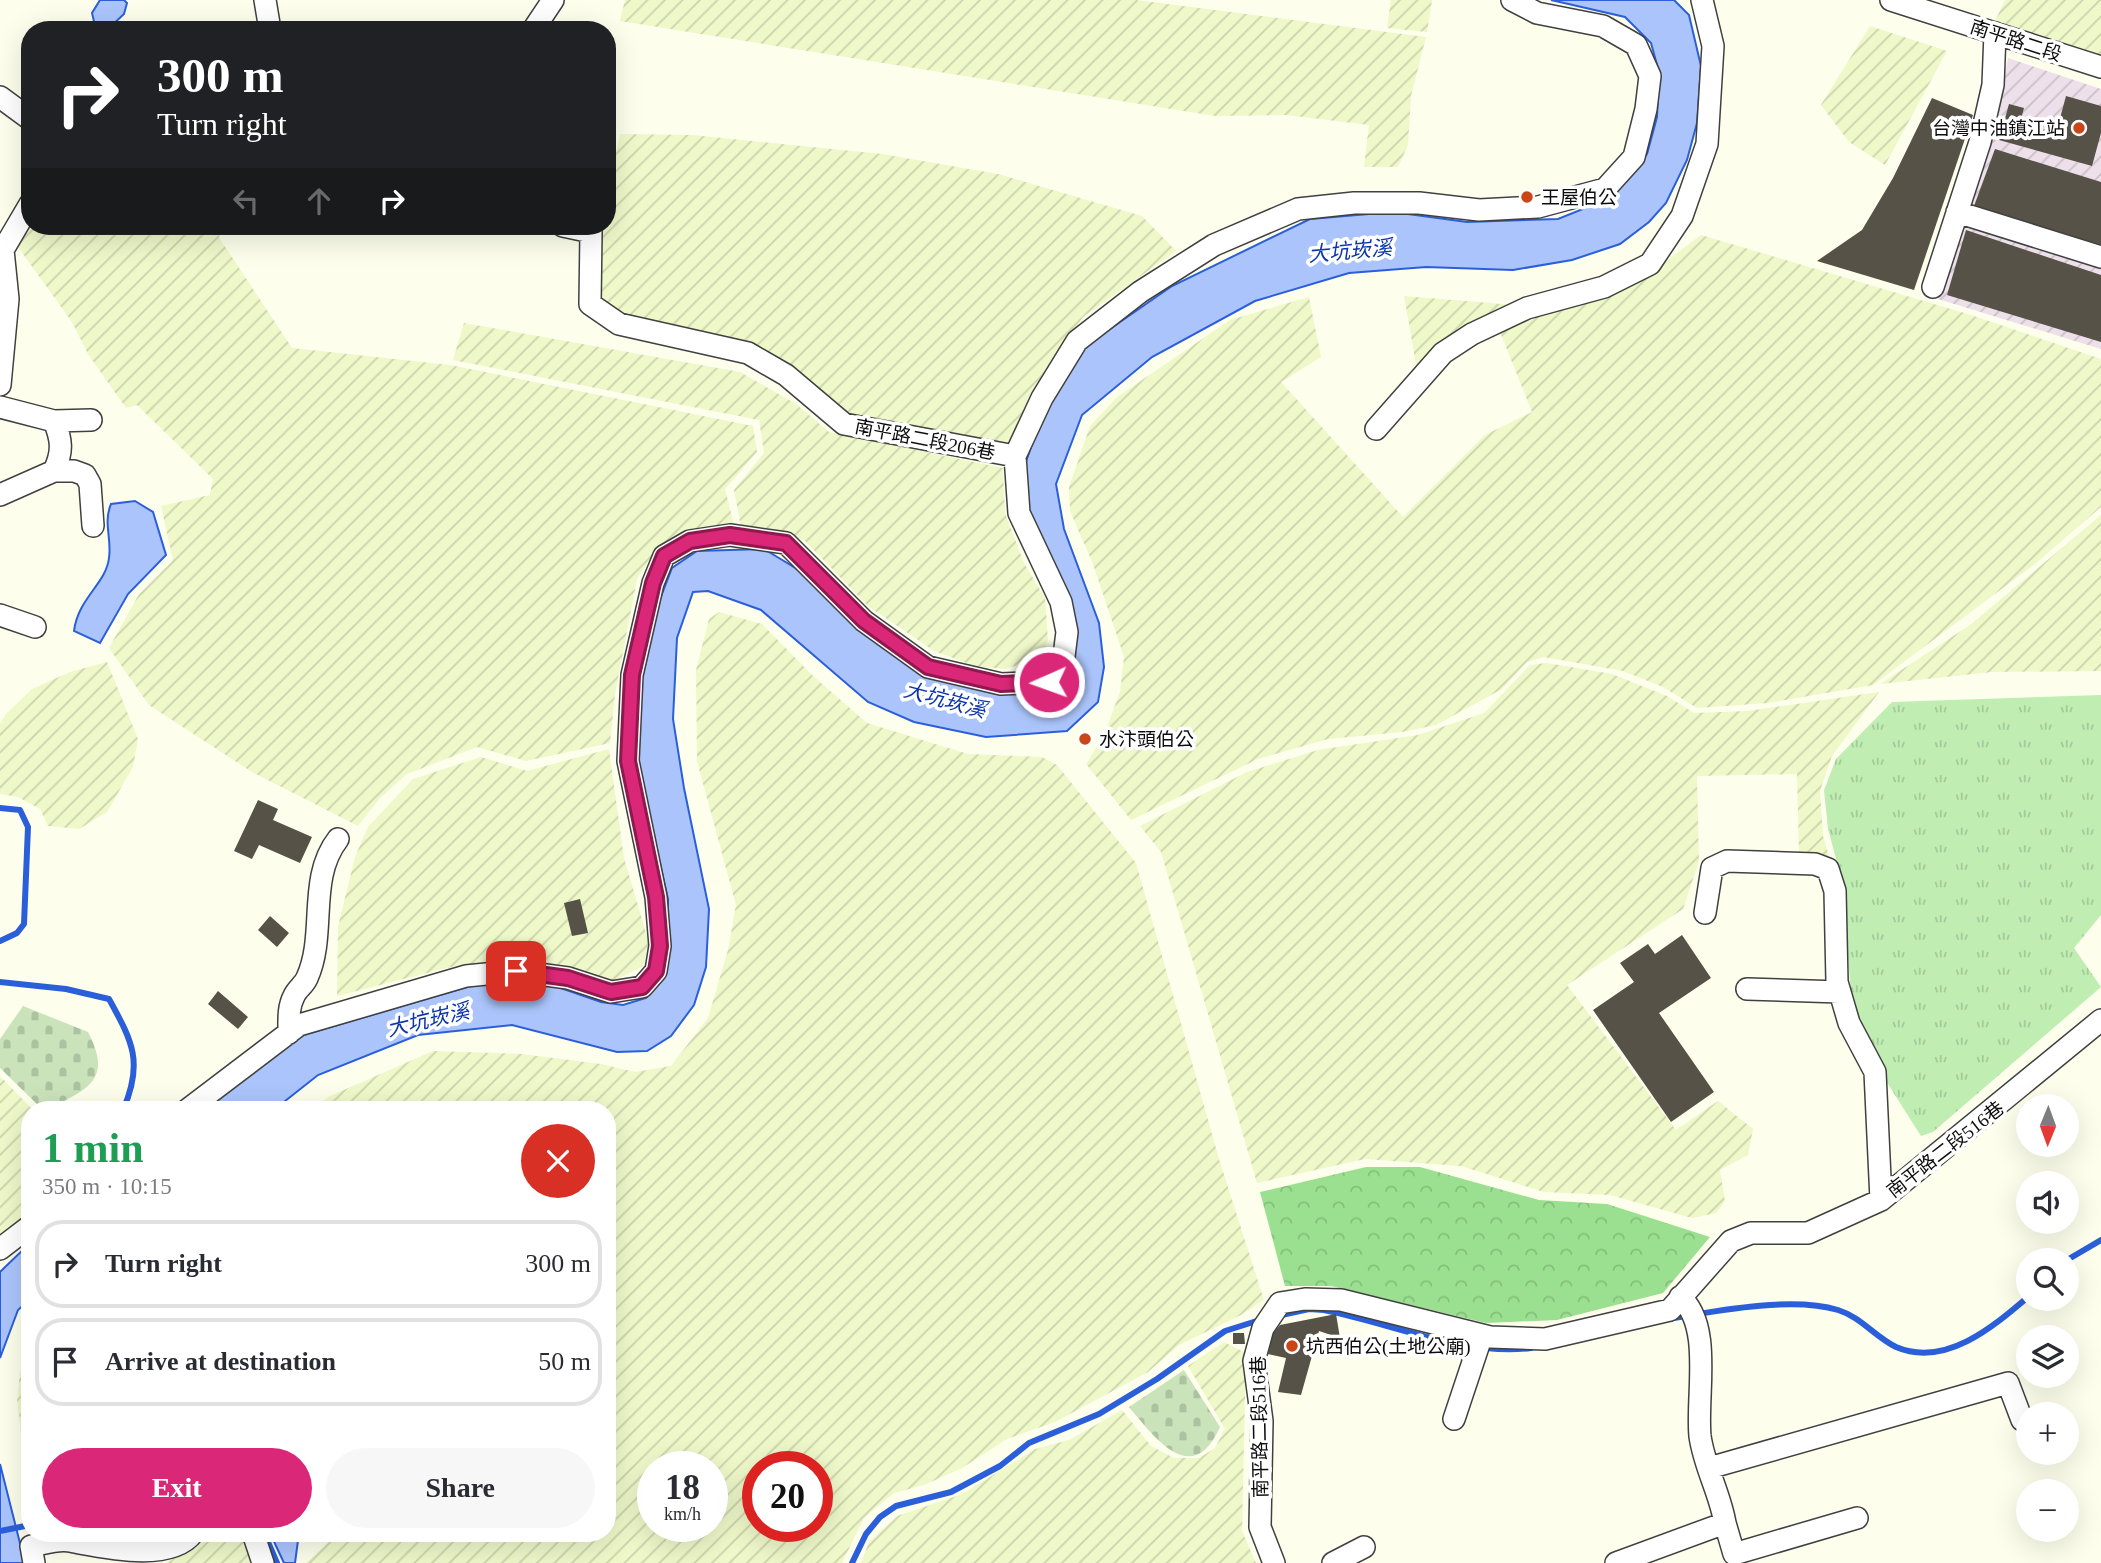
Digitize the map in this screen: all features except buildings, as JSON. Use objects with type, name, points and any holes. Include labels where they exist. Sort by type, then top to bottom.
[{"type":"street","points":[[265,0],[268,21]]},
{"type":"street","points":[[539,21],[553,0]]},
{"type":"street","points":[[199,1101],[299,1025],[466,976],[516,971],[568,978],[611,992],[642,987],[656,971],[660,946],[656,897],[628,761],[632,675],[653,583],[664,556],[690,541],[730,535],[786,543],[864,621],[928,667],[1001,684],[1049,682],[1063,664],[1068,632],[1061,602],[1019,513],[1015,456],[1042,398],[1077,341],[1140,292],[1214,245],[1298,209],[1354,203],[1419,203],[1479,211],[1538,207],[1605,189],[1634,157],[1646,109],[1650,76],[1636,45],[1603,26],[1537,13],[1512,0]]},
{"type":"street","points":[[1376,429],[1444,353],[1472,334],[1527,308],[1604,287],[1650,264],[1682,216],[1707,144],[1713,46],[1702,0]]},
{"type":"street","name":"南平路二段","points":[[1891,0],[2101,67]]},
{"type":"street","points":[[1933,287],[1980,142],[1993,85],[1995,33]]},
{"type":"street","points":[[0,97],[21,112]]},
{"type":"street","points":[[1957,212],[2101,257]]},
{"type":"street","points":[[0,385],[8,299],[3,250],[21,219]]},
{"type":"street","name":"南平路二段206巷","points":[[591,235],[590,304],[619,324],[748,353],[786,375],[844,424],[1015,456]]},
{"type":"street","points":[[0,407],[54,421],[91,420]]},
{"type":"street","points":[[54,421],[60,435],[62,454],[54,471]]},
{"type":"street","points":[[0,495],[54,471],[74,471],[85,475],[90,484],[93,526]]},
{"type":"street","points":[[0,615],[35,627]]},
{"type":"street","points":[[289,1032],[288,1015],[294,996],[307,979],[326,855],[338,839]]},
{"type":"street","points":[[1705,913],[1712,868],[1727,861],[1815,864],[1828,869],[1835,891],[1837,982],[1849,1023],[1875,1072],[1881,1200]]},
{"type":"street","points":[[1747,989],[1840,992]]},
{"type":"street","name":"南平路二段516巷","points":[[1274,1563],[1259,1527],[1262,1422],[1254,1361],[1268,1319],[1280,1303],[1305,1299],[1341,1300],[1482,1336],[1545,1339],[1670,1310],[1684,1301],[1731,1241],[1751,1233],[1808,1233],[1881,1200],[2101,1020]]},
{"type":"street","points":[[0,1249],[21,1233]]},
{"type":"street","points":[[1684,1301],[1699,1331],[1700,1437],[1734,1554],[1857,1518]]},
{"type":"street","points":[[1454,1419],[1482,1336]]},
{"type":"street","points":[[1709,1468],[2008,1383],[2016,1404]]},
{"type":"street","points":[[1616,1563],[1725,1523]]},
{"type":"street","points":[[34,1563],[31,1546],[59,1542]]},
{"type":"street","points":[[70,1542],[136,1557],[172,1550],[185,1542]]},
{"type":"street","points":[[256,1542],[263,1563]]},
{"type":"street","points":[[1333,1563],[1364,1547]]},
{"type":"shaded area","points":[[2008,58],[2101,89],[2101,349],[1938,299],[1960,224],[1992,137]]},
{"type":"green space","points":[[625,0],[1136,0],[1426,37],[1411,96],[1408,145],[1398,167],[1364,167],[1369,125],[1287,115],[1215,116],[620,21]]},
{"type":"green space","points":[[1391,0],[1432,0],[1427,32],[1387,28]]},
{"type":"green space","points":[[2005,0],[2101,0],[2101,55],[1995,21]]},
{"type":"green space","points":[[1870,26],[1947,51],[1885,165],[1849,142],[1821,105]]},
{"type":"green space","points":[[620,134],[692,135],[882,154],[998,174],[1142,216],[1176,251],[1083,317],[1031,392],[1009,443],[839,413],[792,365],[750,344],[620,317],[600,304],[598,265],[601,235],[616,235],[616,152]]},
{"type":"green space","points":[[25,235],[219,235],[292,348],[450,365],[753,426],[757,452],[725,489],[734,525],[656,550],[637,579],[615,694],[610,743],[526,761],[477,747],[407,774],[380,798],[358,826],[252,772],[149,705],[109,648],[139,594],[173,560],[161,506],[210,495],[213,479],[137,405],[126,408],[88,354],[72,322],[18,247]]},
{"type":"green space","points":[[1701,235],[1971,315],[2101,359],[2101,507],[2035,564],[1873,685],[1768,703],[1697,708],[1663,687],[1623,671],[1544,657],[1527,662],[1502,689],[1436,725],[1402,732],[1328,739],[1258,759],[1131,820],[1086,764],[1104,735],[1120,692],[1124,657],[1093,564],[1070,511],[1069,487],[1090,426],[1117,397],[1230,320],[1309,297],[1321,357],[1281,382],[1403,517],[1485,435],[1532,412],[1500,332],[1657,268]]},
{"type":"green space","points":[[1404,296],[1514,305],[1420,370],[1416,364]]},
{"type":"green space","points":[[464,323],[740,372],[796,404],[829,432],[1003,468],[1005,513],[1024,563],[1045,598],[1048,640],[1041,658],[1005,669],[975,666],[934,651],[868,606],[805,541],[762,527],[741,527],[734,490],[764,453],[759,420],[453,360]]},
{"type":"green space","points":[[2101,515],[2101,671],[1992,672],[1880,684],[1970,625]]},
{"type":"green space","points":[[719,612],[762,624],[813,676],[867,723],[968,754],[1042,757],[1057,765],[1136,863],[1219,1159],[1264,1300],[1241,1315],[1179,1345],[1148,1372],[1055,1422],[1007,1439],[962,1468],[924,1485],[894,1493],[864,1518],[842,1563],[306,1563],[328,1542],[616,1542],[616,1101],[323,1101],[433,1051],[522,1054],[601,1064],[635,1072],[671,1066],[708,1018],[728,950],[736,905],[697,761],[696,670],[709,619]]},
{"type":"green space","points":[[107,662],[138,739],[133,767],[107,812],[79,829],[48,826],[40,809],[18,797],[0,794],[0,724],[6,714],[32,689],[70,672]]},
{"type":"green space","points":[[1547,663],[1612,674],[1667,696],[1694,713],[1748,711],[1879,692],[1832,756],[1820,791],[1823,836],[1829,856],[1799,855],[1797,774],[1697,776],[1699,861],[1683,909],[1567,985],[1676,1130],[1718,1101],[1753,1129],[1748,1155],[1720,1170],[1725,1201],[1716,1213],[1692,1218],[1610,1195],[1544,1192],[1461,1166],[1365,1159],[1257,1183],[1161,852],[1140,826],[1247,772],[1318,750],[1418,735],[1484,713],[1530,665]]},
{"type":"green space","points":[[2101,695],[2101,915],[2074,948],[2101,987],[1933,1132],[1921,1136],[1888,1084],[1852,1007],[1845,917],[1838,866],[1828,829],[1824,790],[1836,759],[1892,702]]},
{"type":"green space","points":[[609,749],[624,858],[649,943],[643,966],[612,982],[563,965],[509,959],[455,966],[337,996],[338,927],[355,857],[368,827],[413,779],[481,757],[527,771]]},
{"type":"green space","points":[[23,1006],[88,1032],[98,1061],[97,1072],[85,1089],[63,1101],[34,1101],[0,1068],[0,1039]]},
{"type":"green space","points":[[0,1076],[24,1101],[21,1101],[21,1220],[0,1237]]},
{"type":"green space","points":[[1366,1167],[1420,1167],[1539,1200],[1607,1204],[1710,1237],[1663,1293],[1557,1320],[1486,1323],[1331,1286],[1285,1286],[1260,1192]]},
{"type":"green space","points":[[1224,1342],[1246,1353],[1242,1531],[1256,1563],[861,1563],[869,1542],[897,1516],[962,1494],[1035,1449],[1069,1440],[1122,1410],[1151,1446],[1174,1458],[1199,1458],[1215,1448],[1225,1429],[1188,1366]]},
{"type":"green space","points":[[21,1369],[21,1434],[17,1401]]},
{"type":"green space","points":[[1184,1370],[1220,1427],[1209,1445],[1198,1454],[1186,1456],[1174,1452],[1162,1443],[1129,1407]]},
{"type":"green space","points":[[197,1542],[245,1542],[255,1563],[166,1563],[192,1549]]},
{"type":"water","points":[[100,0],[124,0],[127,3],[124,14],[117,21],[94,21],[92,13]]},
{"type":"water","name":"大坑崁溪","points":[[1551,0],[1674,0],[1689,15],[1701,66],[1697,123],[1687,160],[1666,203],[1649,222],[1620,244],[1572,260],[1513,270],[1426,267],[1349,273],[1255,301],[1152,357],[1082,415],[1056,484],[1064,529],[1099,623],[1104,667],[1098,702],[1067,731],[986,737],[914,722],[868,702],[761,610],[708,591],[693,592],[677,638],[673,719],[709,909],[706,967],[694,1005],[671,1036],[647,1051],[617,1052],[512,1025],[418,1035],[318,1075],[285,1101],[213,1101],[300,1036],[474,985],[524,983],[555,986],[601,1002],[623,1005],[646,998],[666,965],[668,899],[638,767],[641,683],[650,625],[672,568],[697,551],[764,549],[802,572],[852,623],[985,690],[1035,694],[1062,683],[1073,657],[1027,512],[1023,470],[1047,402],[1084,347],[1172,286],[1310,219],[1393,212],[1467,222],[1558,219],[1608,199],[1647,154],[1657,117],[1659,72],[1651,43],[1625,17]]},
{"type":"water","points":[[135,501],[153,512],[166,555],[128,594],[100,643],[74,631],[81,609],[107,567],[110,551],[108,518],[111,504]]},
{"type":"water","points":[[21,1252],[21,1307],[0,1358],[0,1272]]},
{"type":"water","points":[[0,1464],[25,1563],[0,1563]]},
{"type":"water","points":[[274,1542],[298,1542],[295,1563],[284,1563]]},
{"type":"waterway","points":[[0,808],[20,810],[28,827],[24,924],[17,933],[0,941]]},
{"type":"waterway","points":[[0,982],[66,989],[109,999],[124,1027],[132,1052],[133,1078],[126,1101]]},
{"type":"waterway","points":[[2079,1253],[2101,1240]]},
{"type":"waterway","points":[[1668,1319],[1753,1306],[1819,1306],[1846,1313],[1896,1347],[1914,1352],[1932,1352],[1950,1348],[1984,1332],[2016,1307]]},
{"type":"waterway","points":[[1277,1316],[1309,1309],[1324,1310],[1453,1343],[1505,1349],[1531,1348]]},
{"type":"waterway","points":[[852,1563],[866,1534],[880,1517],[896,1506],[951,1492],[1000,1466],[1029,1443],[1099,1414],[1157,1379],[1225,1331],[1263,1319]]},
{"type":"waterway","points":[[0,1531],[21,1527]]},
{"type":"waterway","points":[[268,1542],[277,1563]]},
{"type":"place","name":"台灣中油鎮江站","points":[[2079,128]]},
{"type":"place","name":"王屋伯公","points":[[1527,197]]},
{"type":"place","name":"水汴頭伯公","points":[[1085,739]]},
{"type":"place","name":"坑西伯公(土地公廟)","points":[[1292,1346]]},
{"type":"route","points":[[516,971],[568,978],[611,992],[642,987],[656,971],[660,946],[656,897],[628,761],[632,675],[653,583],[664,556],[690,541],[730,535],[786,543],[864,621],[928,667],[1001,684],[1049,682]]}]
